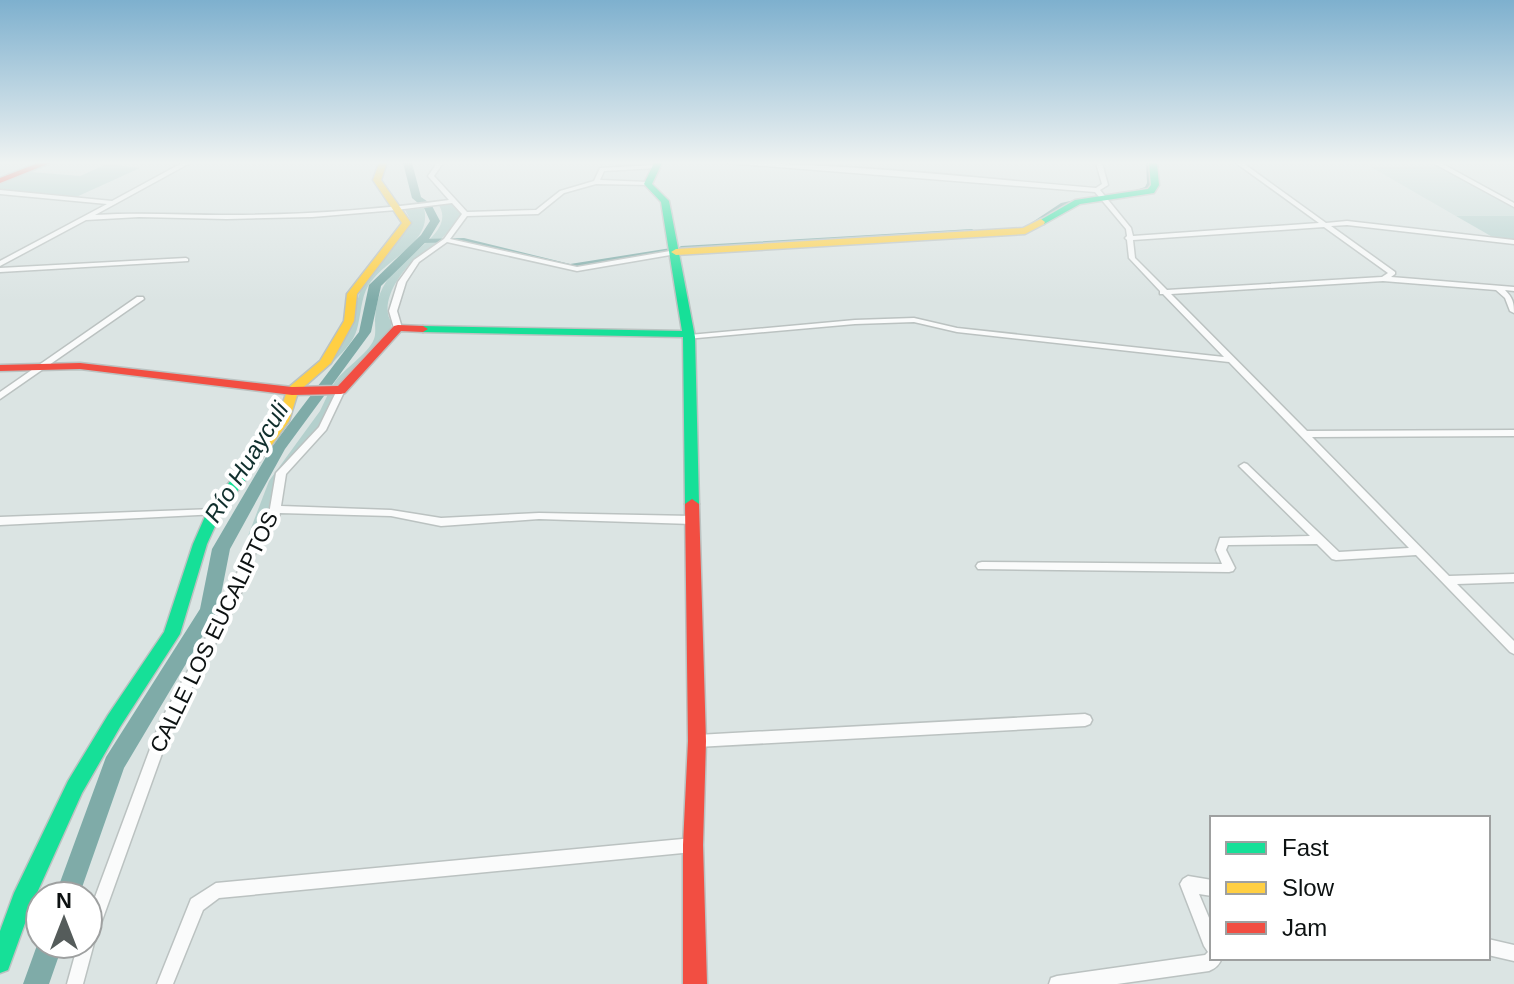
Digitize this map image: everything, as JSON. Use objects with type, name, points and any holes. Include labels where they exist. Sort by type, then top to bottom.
[{"type":"street","points":[[0,264],[101,209]]},
{"type":"street","points":[[0,962],[22,901],[75,787],[114,721],[172,634],[200,544],[214,512],[283,421],[297,391],[325,363],[349,321],[352,294],[407,223],[397,209],[233,217],[133,214],[86,218]]},
{"type":"street","points":[[460,209],[465,214],[538,212],[542,209]]},
{"type":"street","points":[[667,209],[689,335],[697,741],[693,845],[695,984]]},
{"type":"street","points":[[446,240],[577,269],[676,252],[1025,231],[1064,209]]},
{"type":"street","points":[[1112,209],[1129,229],[1132,258],[1163,292],[1514,649]]},
{"type":"street","points":[[1304,209],[1393,273],[1383,279]]},
{"type":"street","points":[[465,214],[446,240],[416,261],[402,282],[393,311],[398,328],[689,335],[914,320],[957,330],[1230,360]]},
{"type":"street","points":[[1128,238],[1347,223],[1514,242]]},
{"type":"street","points":[[0,270],[186,260]]},
{"type":"street","points":[[1163,292],[1383,279],[1514,289]]},
{"type":"street","points":[[1497,287],[1508,297],[1514,311]]},
{"type":"street","points":[[0,396],[140,299]]},
{"type":"street","name":"CALLE LOS EUCALIPTOS","points":[[104,894],[167,722],[233,599],[250,553],[273,521],[281,473],[323,428],[337,390],[398,328]]},
{"type":"street","points":[[0,368],[106,368],[297,391],[337,390]]},
{"type":"street","points":[[1303,434],[1514,433]]},
{"type":"street","points":[[1244,466],[1336,556],[1419,551]]},
{"type":"street","points":[[275,509],[391,513],[441,522],[539,516],[692,520]]},
{"type":"street","points":[[0,521],[214,512]]},
{"type":"street","points":[[982,566],[1229,568],[1221,550],[1224,541],[1320,540]]},
{"type":"street","points":[[1448,580],[1514,578]]},
{"type":"street","points":[[697,741],[1085,720]]},
{"type":"street","points":[[165,984],[197,905],[216,891],[693,845]]},
{"type":"street","points":[[1210,888],[1188,884],[1210,941]]},
{"type":"street","points":[[1490,947],[1514,953]]},
{"type":"street","points":[[75,984],[82,960]]},
{"type":"street","points":[[1057,984],[1209,963],[1212,960]]},
{"type":"shaded area","points":[[424,209],[425,221],[421,231],[415,241],[368,286],[355,334],[331,364],[348,332],[362,285],[409,228],[411,221],[405,210]]},
{"type":"shaded area","points":[[440,209],[456,209],[462,215],[444,236],[404,271],[389,298],[390,330],[340,385],[333,385],[371,345],[383,288],[401,263],[436,232],[442,214]]},
{"type":"shaded area","points":[[1444,209],[1514,209],[1514,216],[1456,216]]},
{"type":"shaded area","points":[[1456,216],[1514,216],[1514,241],[1496,239]]},
{"type":"shaded area","points":[[329,392],[334,393],[319,429],[277,474],[266,522],[238,562],[269,481],[320,411]]},
{"type":"waterway","name":"Río Huayculi","points":[[73,880],[114,764],[209,610],[221,549],[278,448],[365,332],[375,285],[425,237],[435,221],[429,209]]},
{"type":"waterway","points":[[1034,223],[1055,209]]},
{"type":"waterway","points":[[681,248],[972,231]]},
{"type":"waterway","points":[[420,241],[464,240],[570,266],[671,250]]},
{"type":"waterway","name":"Río Huayculi","points":[[36,984],[44,960]]},
{"type":"traffic: fast","points":[[666,209],[689,337],[692,504]]},
{"type":"traffic: fast","points":[[1041,222],[1065,209]]},
{"type":"traffic: fast","points":[[423,329],[688,334]]},
{"type":"traffic: fast","points":[[0,962],[22,901],[75,787],[114,721],[172,634],[200,544],[214,512],[263,447]]},
{"type":"traffic: slow","points":[[263,447],[283,421],[292,391],[325,363],[349,321],[352,294],[407,223],[397,209]]},
{"type":"traffic: slow","points":[[676,252],[1025,231],[1041,222]]},
{"type":"traffic: jam","points":[[0,368],[80,366],[292,391],[341,390],[398,328],[423,329]]},
{"type":"traffic: jam","points":[[692,504],[697,741],[693,845],[695,984]]}]
